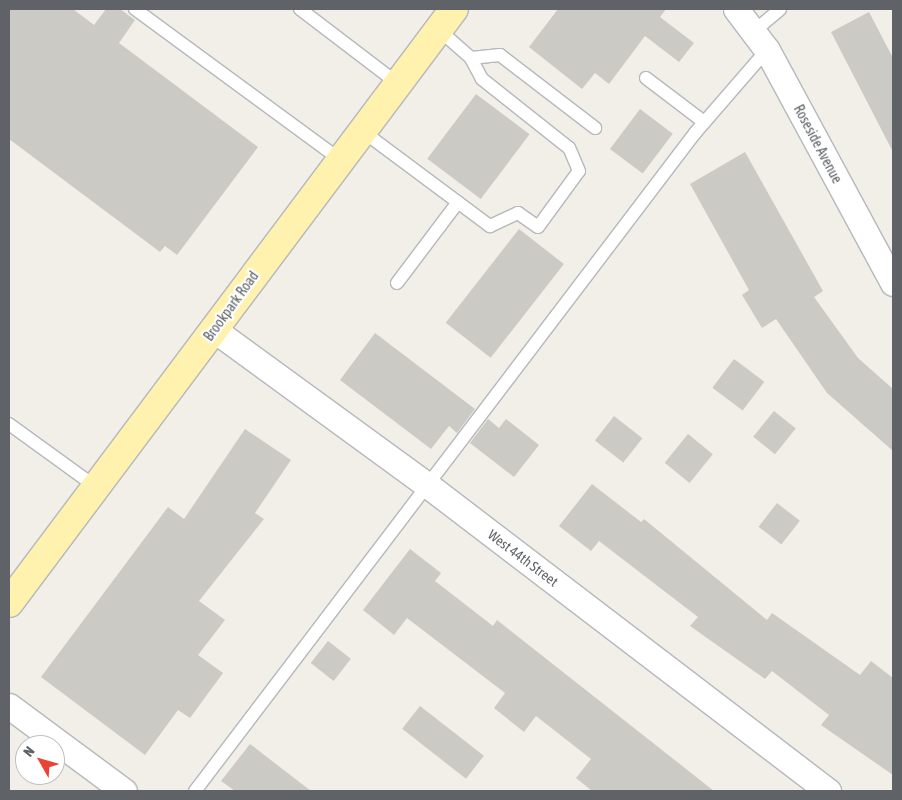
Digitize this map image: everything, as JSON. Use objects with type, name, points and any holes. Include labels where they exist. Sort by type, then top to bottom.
[{"type":"main road","name":"Brookpark Road","points":[[9,603],[339,159],[446,19]]},
{"type":"street","name":"Roseside Avenue","points":[[736,9],[760,41],[893,283]]},
{"type":"street","name":"West 44th Street","points":[[213,329],[430,487],[828,791]]},
{"type":"street","points":[[9,706],[124,791]]},
{"type":"lane","points":[[135,9],[339,159]]},
{"type":"lane","points":[[300,9],[397,84]]},
{"type":"lane","points":[[195,791],[430,487],[704,122],[780,9]]},
{"type":"lane","points":[[361,130],[490,226],[518,213],[538,228],[579,171],[569,148],[482,79],[472,58],[446,19]]},
{"type":"lane","points":[[472,58],[500,56],[595,128]]},
{"type":"lane","points":[[646,78],[704,122]]},
{"type":"lane","points":[[397,283],[458,202]]},
{"type":"lane","points":[[9,424],[96,487]]},
{"type":"building","points":[[9,9],[73,9],[94,25],[106,9],[120,9],[135,20],[119,43],[258,147],[177,255],[165,246],[160,252],[9,139]]},
{"type":"building","points":[[558,9],[666,9],[660,17],[694,43],[679,62],[645,36],[609,84],[595,73],[582,89],[529,47]]},
{"type":"building","points":[[869,12],[893,58],[893,152],[831,32]]},
{"type":"building","points":[[476,94],[530,134],[481,199],[427,159]]},
{"type":"building","points":[[640,109],[673,134],[643,174],[610,149]]},
{"type":"building","points":[[745,152],[823,291],[814,297],[858,358],[893,389],[893,451],[827,393],[776,319],[762,328],[742,295],[749,290],[690,184]]},
{"type":"building","points":[[519,229],[564,264],[491,358],[446,323]]},
{"type":"building","points":[[375,333],[475,409],[457,433],[449,426],[431,449],[340,380]]},
{"type":"building","points":[[734,359],[764,382],[743,411],[712,388]]},
{"type":"building","points":[[774,411],[796,429],[775,454],[753,437]]},
{"type":"building","points":[[614,416],[642,438],[623,463],[595,440]]},
{"type":"building","points":[[488,419],[499,428],[506,419],[539,445],[514,477],[470,443]]},
{"type":"building","points":[[245,429],[291,460],[255,513],[264,519],[199,601],[225,620],[198,655],[223,673],[190,718],[178,710],[145,755],[41,677],[168,507],[184,519]]},
{"type":"building","points":[[688,434],[713,454],[690,483],[665,463]]},
{"type":"building","points":[[592,484],[641,522],[644,519],[767,620],[772,613],[860,675],[871,661],[893,678],[893,775],[821,725],[829,715],[772,671],[765,679],[690,626],[698,617],[599,541],[591,551],[559,526]]},
{"type":"building","points":[[777,503],[800,521],[781,544],[759,527]]},
{"type":"building","points":[[410,549],[441,573],[435,581],[493,626],[497,620],[714,791],[592,791],[576,778],[591,759],[536,716],[524,732],[494,708],[505,693],[407,618],[394,635],[363,610]]},
{"type":"building","points":[[328,641],[351,659],[334,681],[311,663]]},
{"type":"building","points":[[420,706],[484,756],[466,779],[402,729]]},
{"type":"building","points":[[250,744],[311,791],[235,791],[221,781]]}]
